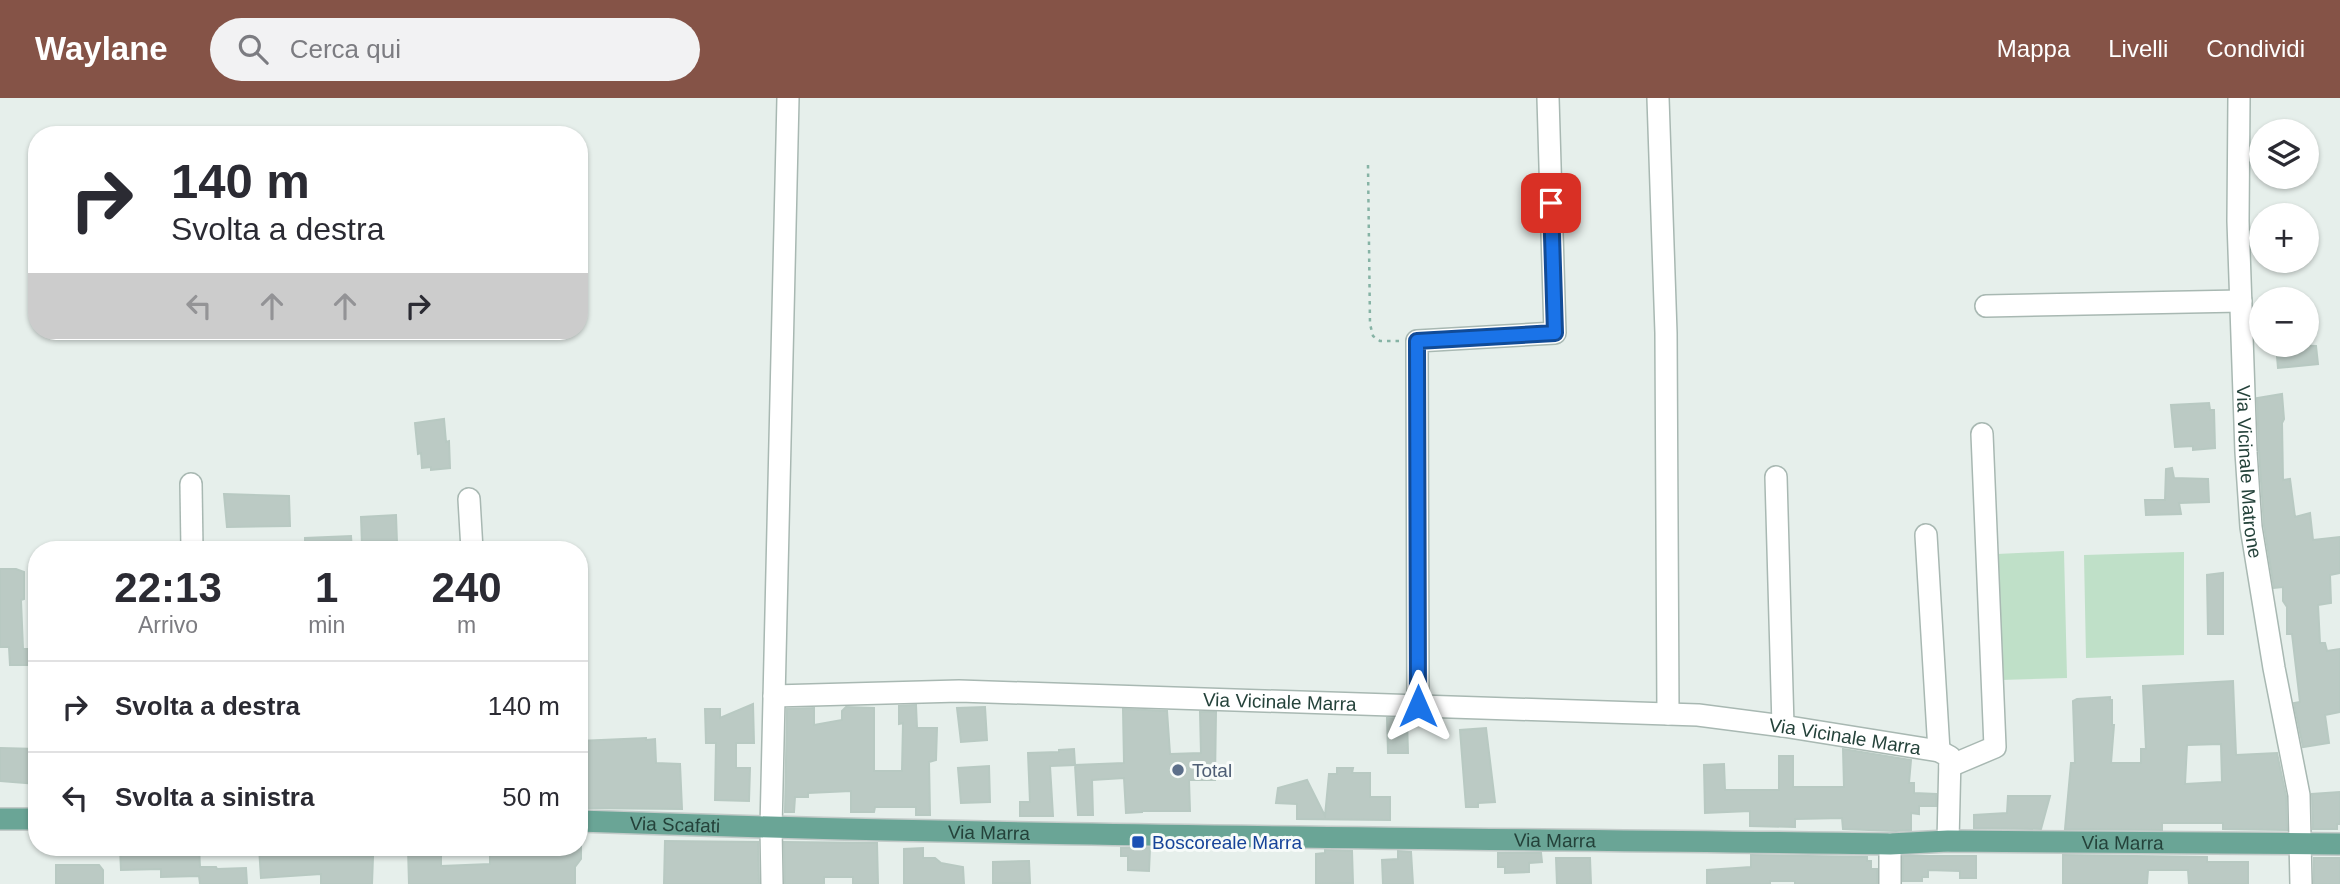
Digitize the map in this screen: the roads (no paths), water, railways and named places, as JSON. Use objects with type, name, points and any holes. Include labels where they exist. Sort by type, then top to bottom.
[{"type":"main road","points":[[0,819],[28,819]]},
{"type":"main road","name":"Via Scafati","points":[[588,821],[771,828]]},
{"type":"main road","name":"Via Marra","points":[[771,828],[1890,844],[1948,841],[2340,844]]},
{"type":"street","points":[[772,884],[771,828],[788,98]]},
{"type":"street","points":[[1418,706],[1417,341],[1555,333],[1548,98]]},
{"type":"street","points":[[1658,98],[1666,333],[1668,714]]},
{"type":"street","name":"Via Vicinale Matrone","points":[[2245,99],[2238,221],[2251,527],[2274,668],[2299,795],[2301,884]]},
{"type":"street","points":[[1986,306],[2241,301]]},
{"type":"street","points":[[1944,758],[1995,747],[1982,434]]},
{"type":"street","points":[[1776,477],[1783,726]]},
{"type":"street","points":[[191,484],[192,541]]},
{"type":"street","points":[[469,499],[471,541]]},
{"type":"street","points":[[1926,535],[1948,841]]},
{"type":"street","name":"Via Vicinale Marra","points":[[774,696],[960,691],[1698,715],[1783,726],[1944,758]]},
{"type":"street","points":[[1890,844],[1890,884]]},
{"type":"place","name":"Total","points":[[1178,770]]},
{"type":"place","name":"Boscoreale Marra","points":[[1138,842]]}]
